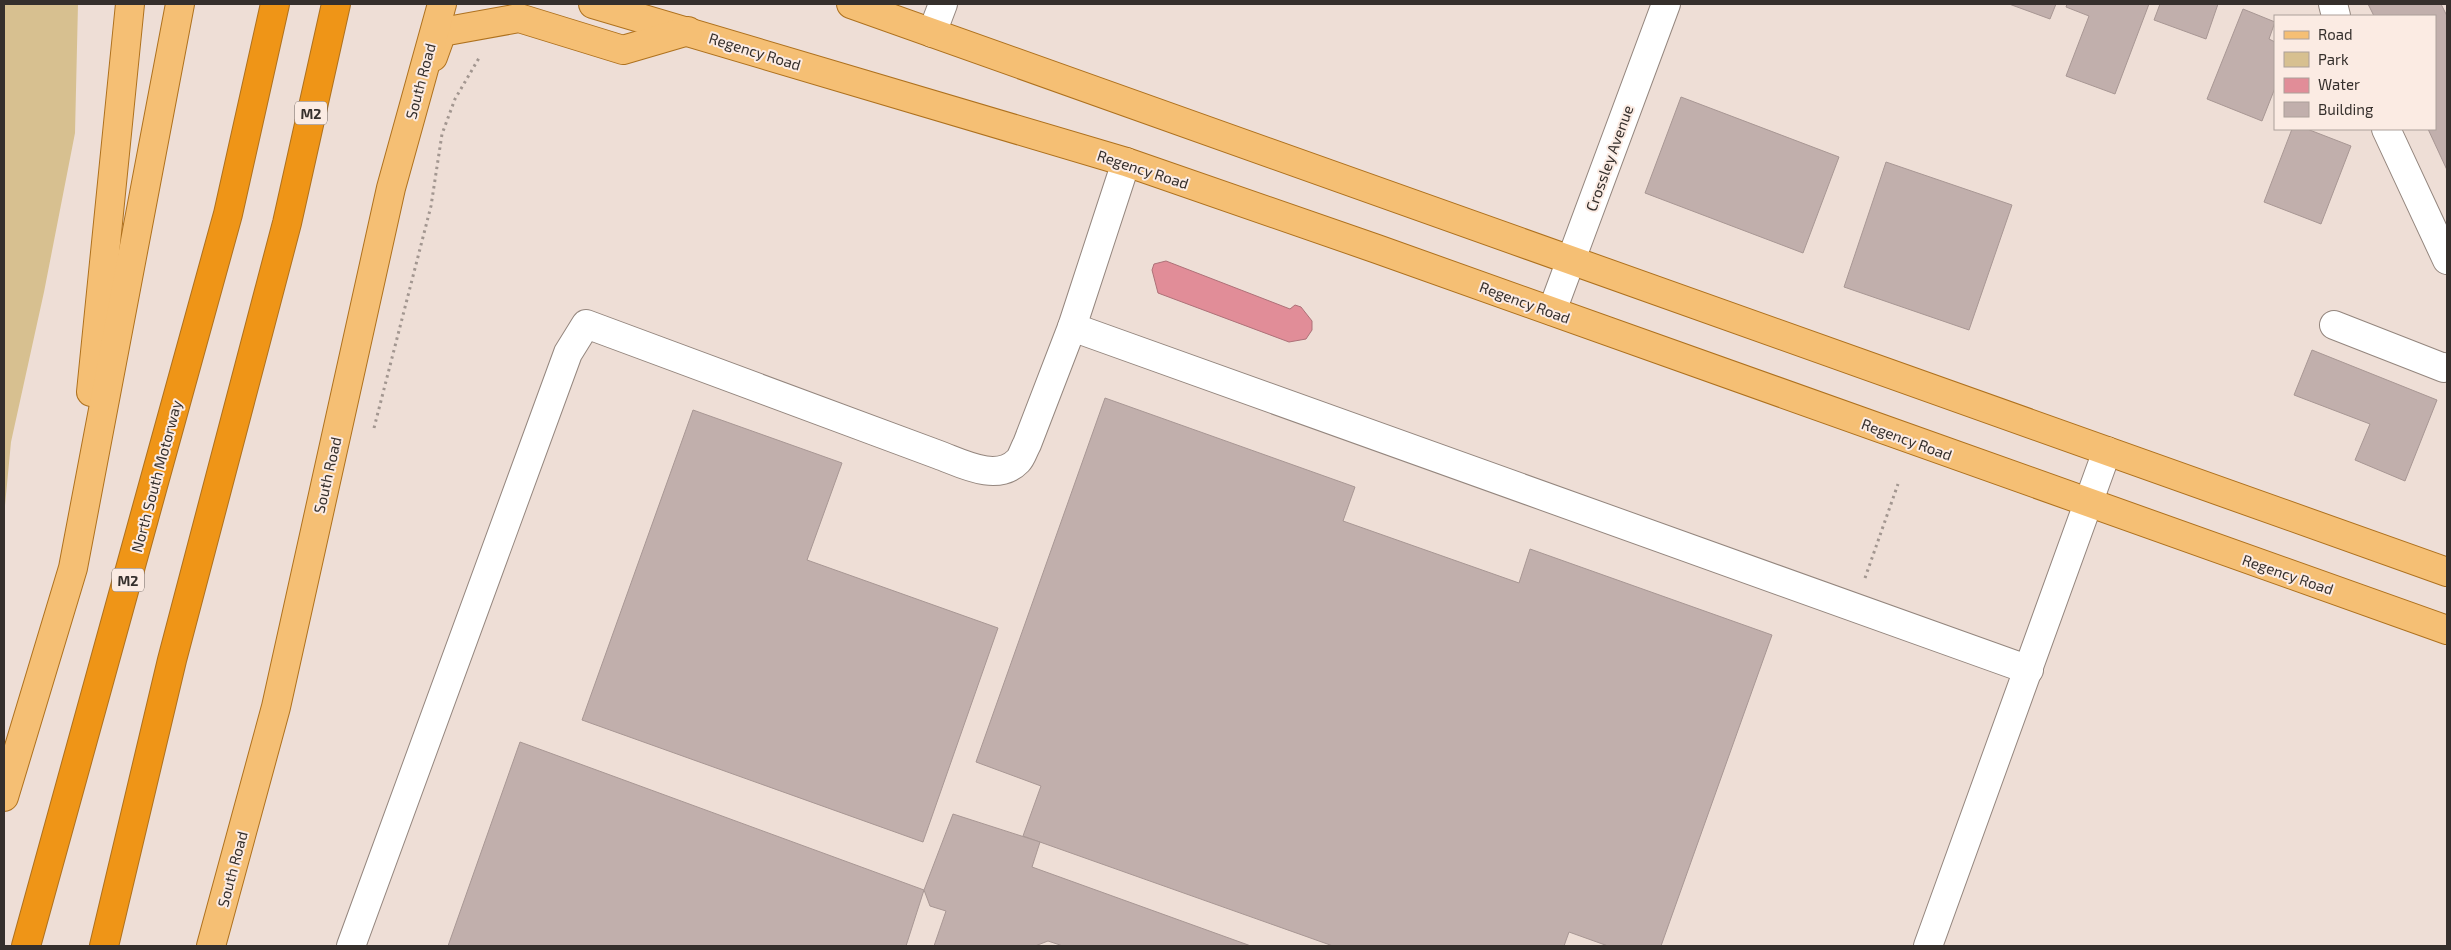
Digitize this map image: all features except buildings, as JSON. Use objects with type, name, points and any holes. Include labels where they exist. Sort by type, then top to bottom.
[{"type":"highway","name":"North South Motorway","points":[[26,946],[228,214],[275,4]]},
{"type":"highway","name":"M2","points":[[104,946],[172,660],[286,223],[336,4]]},
{"type":"main road","points":[[73,568],[130,4]]},
{"type":"main road","points":[[4,797],[73,568],[180,4]]},
{"type":"main road","name":"South Road","points":[[212,946],[276,707],[391,188],[442,4]]},
{"type":"main road","name":"Regency Road","points":[[593,4],[1126,162],[1552,311],[2088,504],[2447,630]]},
{"type":"main road","points":[[851,4],[2447,572]]},
{"type":"main road","points":[[413,107],[442,32],[519,18],[623,50],[688,31]]},
{"type":"street","points":[[932,33],[943,4]]},
{"type":"street","name":"Crossley Avenue","points":[[1552,311],[1666,4]]},
{"type":"street","points":[[2386,130],[2447,260]]},
{"type":"street","points":[[352,946],[568,353],[586,324],[977,469],[999,471],[1018,462],[1027,444],[1072,327],[1126,162]]},
{"type":"street","points":[[2334,325],[2444,368],[2447,367]]},
{"type":"street","points":[[1072,327],[2029,670]]},
{"type":"street","points":[[1928,946],[2107,451]]},
{"type":"path","points":[[1862,585],[1898,484]]},
{"type":"green space","points":[[4,4],[78,4],[75,133],[44,292],[11,442],[4,516]]},
{"type":"water","points":[[1166,261],[1290,309],[1295,305],[1301,307],[1312,321],[1312,330],[1306,339],[1289,342],[1158,293],[1152,270],[1154,264]]}]
